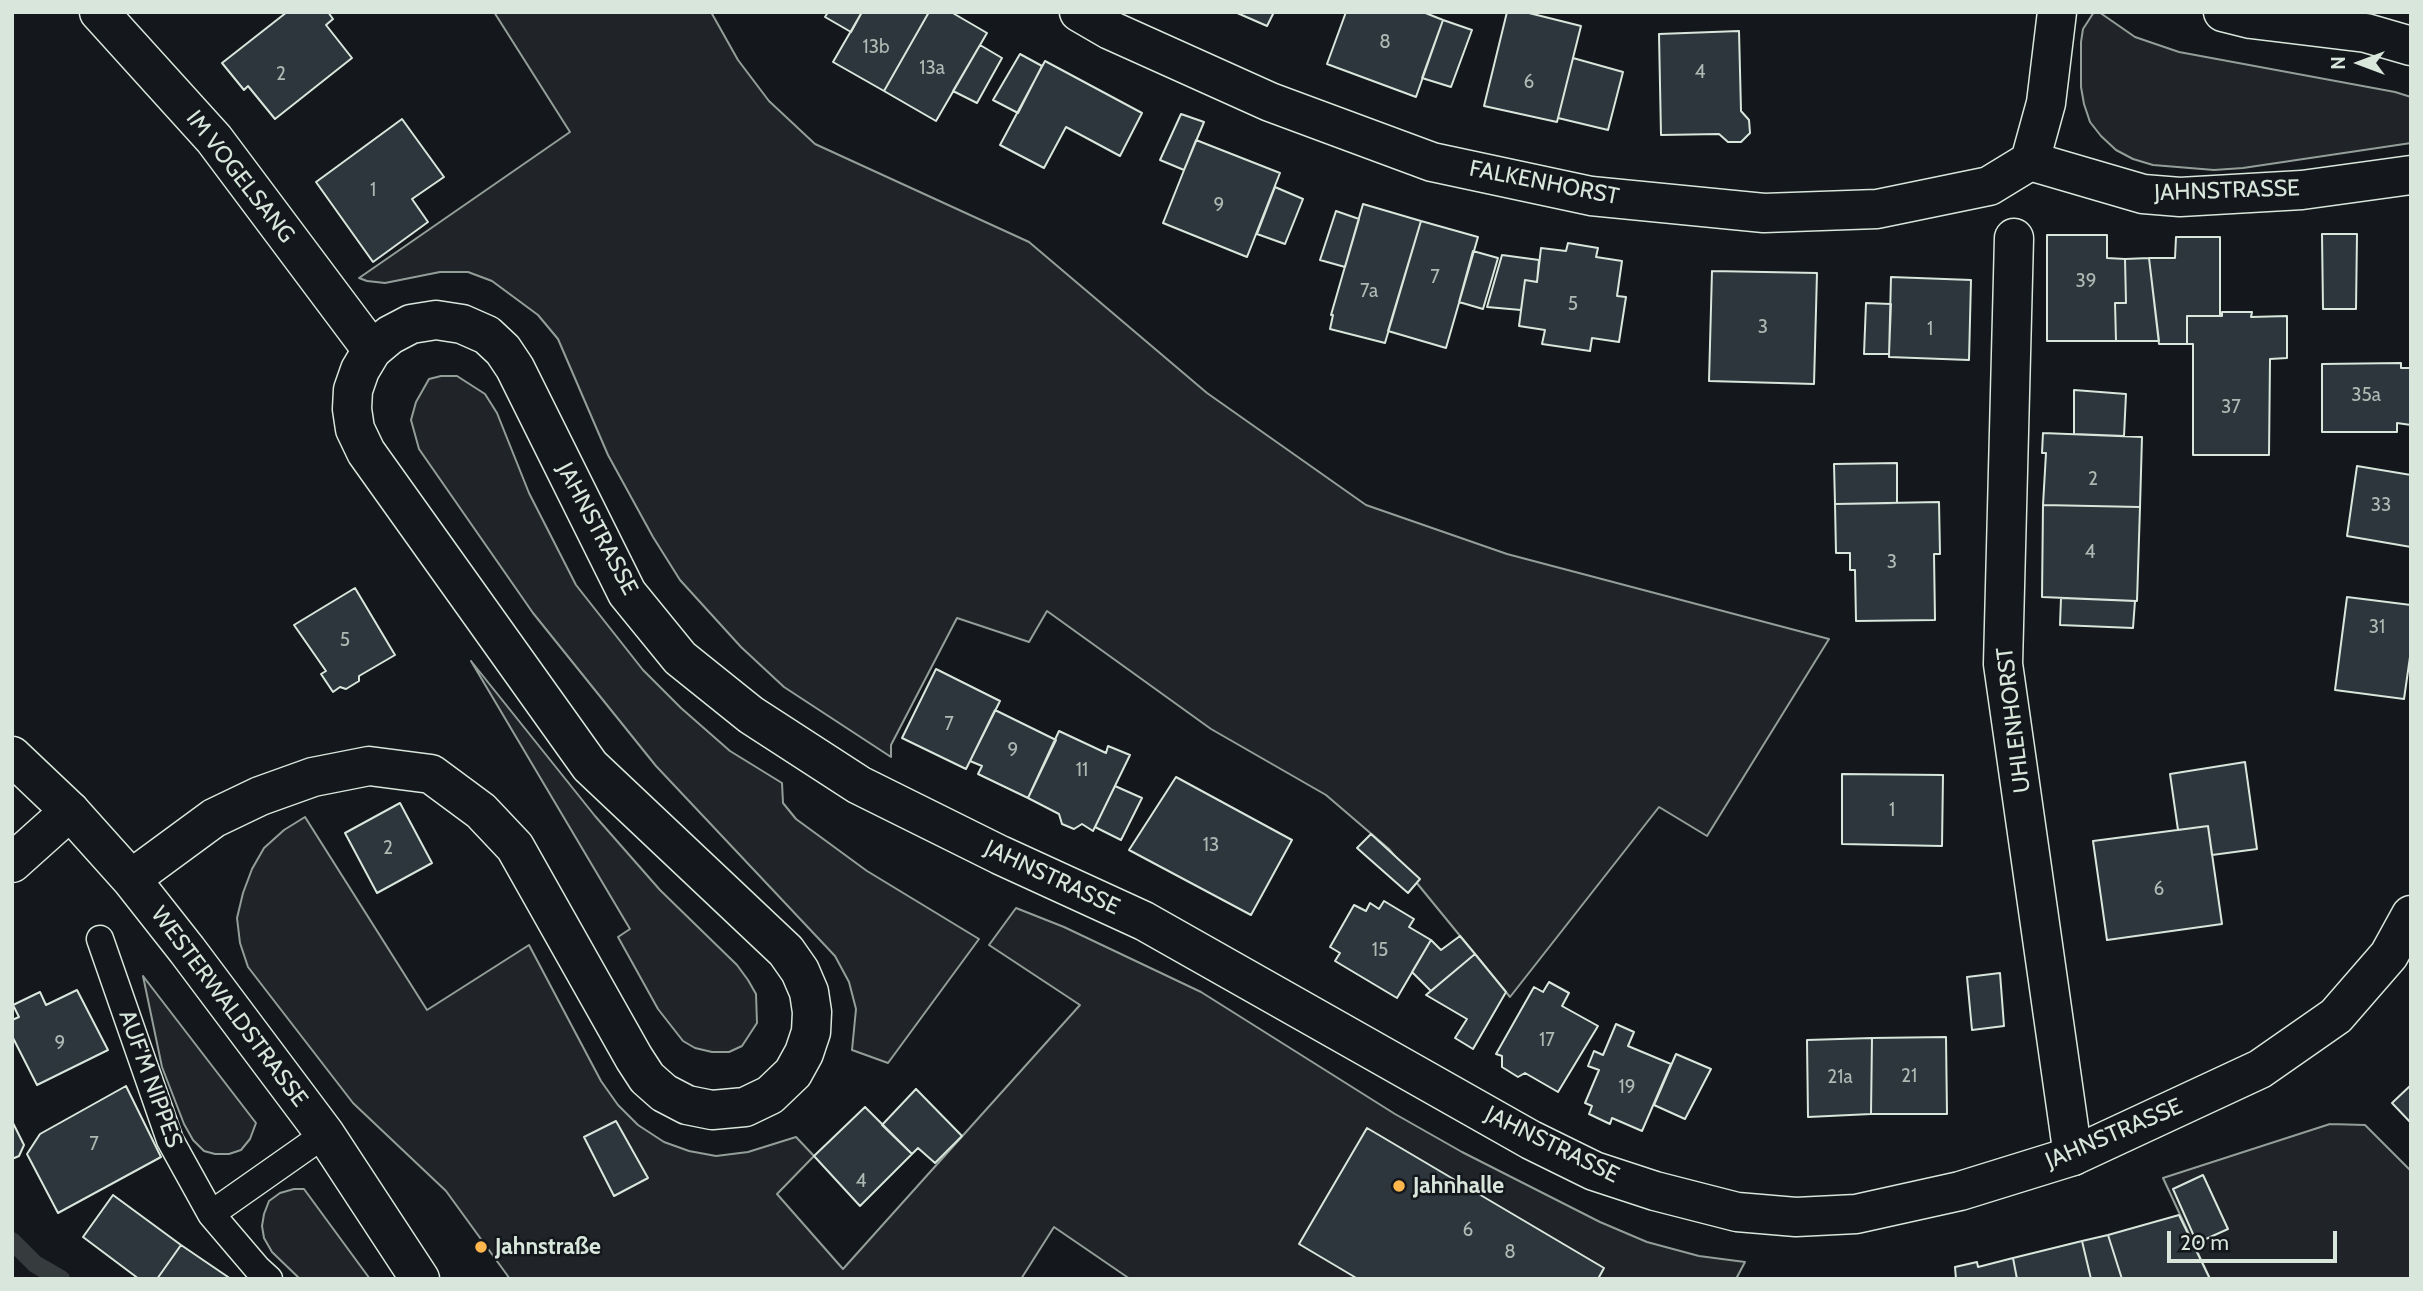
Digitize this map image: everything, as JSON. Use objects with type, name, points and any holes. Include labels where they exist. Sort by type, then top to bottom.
[{"type":"street","name":"IM VOGELSANG","points":[[99,12],[214,139],[372,350]]},
{"type":"street","name":"FALKENHORST","points":[[1079,12],[1110,30],[1270,102],[1432,162],[1591,196],[1764,213],[1877,209],[1989,186],[2030,160]]},
{"type":"street","points":[[2030,160],[2046,103],[2057,12]]},
{"type":"street","points":[[2222,12],[2251,19],[2365,33],[2411,46]]},
{"type":"street","name":"JAHNSTRASSE","points":[[2030,160],[2143,194],[2180,197],[2302,190],[2411,175]]},
{"type":"street","name":"UHLENHORST","points":[[2014,239],[2003,664],[2073,1156]]},
{"type":"street","name":"JAHNSTRASSE","points":[[131,879],[214,818],[260,796],[302,781],[369,766],[431,774],[481,811],[515,847],[634,1058],[647,1078],[664,1093],[687,1105],[712,1110],[745,1107],[770,1095],[793,1073],[804,1054],[811,1032],[809,992],[800,971],[786,951],[590,766],[366,452],[355,429],[352,410],[353,390],[360,370],[372,350],[390,335],[411,324],[436,320],[462,324],[486,335],[503,350],[515,368],[627,593],[680,658],[751,715],[859,785],[1000,855],[1144,920],[1531,1140],[1594,1171],[1655,1191],[1737,1212],[1796,1217],[1856,1213],[1960,1191],[2073,1156],[2260,1069],[2336,1016],[2389,955],[2411,915]]},
{"type":"street","name":"WESTERWALDSTRASSE","points":[[12,756],[70,811],[131,879],[325,1134],[420,1279]]},
{"type":"street","points":[[12,863],[70,811]]},
{"type":"lane","name":"AUF'M NIPPES","points":[[100,939],[170,1140],[211,1213],[257,1269],[269,1279]]},
{"type":"lane","points":[[211,1213],[325,1134]]},
{"type":"shaded area","points":[[494,12],[711,12],[738,60],[769,101],[815,144],[1029,242],[1207,393],[1366,505],[1507,554],[1829,639],[1707,836],[1659,807],[1510,997],[1389,849],[1326,795],[1211,729],[1047,611],[1029,642],[957,618],[891,745],[891,757],[784,687],[741,647],[680,580],[608,455],[558,339],[538,315],[492,281],[468,272],[440,272],[385,283],[359,278],[570,132]]},
{"type":"shaded area","points":[[2094,12],[2099,12],[2135,37],[2179,52],[2411,97],[2411,143],[2214,170],[2153,165],[2133,159],[2116,150],[2101,136],[2090,122],[2084,104],[2081,87],[2081,42],[2083,29]]},
{"type":"shaded area","points":[[457,376],[485,394],[497,413],[529,493],[576,585],[643,670],[730,751],[782,783],[783,803],[796,819],[867,871],[979,939],[888,1063],[852,1050],[856,1009],[849,982],[835,956],[656,766],[533,613],[419,449],[411,420],[416,402],[429,379]]},
{"type":"shaded area","points":[[471,661],[595,816],[660,890],[737,965],[748,980],[756,994],[757,1023],[742,1046],[729,1052],[695,1048],[683,1041],[658,1009],[618,937],[630,929]]},
{"type":"shaded area","points":[[305,817],[427,1010],[529,945],[601,1081],[618,1105],[638,1125],[664,1142],[689,1151],[716,1156],[748,1152],[796,1137],[814,1156],[777,1194],[843,1269],[1080,1005],[989,945],[1016,908],[1064,927],[1201,992],[1395,1114],[1462,1152],[1600,1222],[1647,1242],[1699,1256],[1745,1262],[1736,1279],[1130,1279],[1054,1227],[1021,1279],[510,1279],[446,1191],[353,1103],[248,967],[240,943],[237,918],[252,869],[264,848],[284,830]]},
{"type":"shaded area","points":[[143,976],[256,1123],[250,1139],[241,1150],[229,1154],[215,1154],[204,1151],[193,1140],[162,1067]]},
{"type":"shaded area","points":[[2330,1124],[2365,1125],[2411,1171],[2411,1279],[2210,1279],[2163,1178]]},
{"type":"shaded area","points":[[304,1189],[370,1279],[300,1279],[272,1252],[264,1238],[264,1214],[269,1201],[280,1193]]},
{"type":"building","points":[[287,12],[328,12],[333,19],[326,25],[352,58],[275,119],[248,86],[244,90],[222,63]]},
{"type":"building","points":[[828,12],[862,12],[851,32],[825,17]]},
{"type":"building","points":[[862,12],[929,12],[884,91],[833,62]]},
{"type":"building","points":[[929,12],[951,12],[987,33],[936,121],[884,91]]},
{"type":"building","points":[[1235,12],[1274,12],[1267,26]]},
{"type":"building","points":[[1346,12],[1423,12],[1443,20],[1416,97],[1327,64]]},
{"type":"building","points":[[1507,12],[1525,12],[1581,26],[1557,122],[1484,106]]},
{"type":"building","points":[[1443,20],[1472,30],[1451,87],[1422,78]]},
{"type":"building","points":[[1739,31],[1741,111],[1749,120],[1750,133],[1741,142],[1728,142],[1719,134],[1661,135],[1659,34]]},
{"type":"building","points":[[980,45],[1002,58],[977,103],[953,91]]},
{"type":"building","points":[[1020,54],[1042,66],[1018,113],[993,100]]},
{"type":"building","points":[[1573,58],[1623,72],[1608,130],[1558,118]]},
{"type":"building","points":[[1045,61],[1142,113],[1120,156],[1066,127],[1044,168],[1000,145]]},
{"type":"building","points":[[1181,114],[1204,122],[1184,170],[1160,160]]},
{"type":"building","points":[[402,119],[444,177],[412,199],[428,222],[373,262],[316,182]]},
{"type":"building","points":[[1196,140],[1280,173],[1247,257],[1163,223]]},
{"type":"building","points":[[1275,187],[1303,199],[1285,244],[1257,234]]},
{"type":"building","points":[[1363,204],[1421,221],[1385,343],[1330,329],[1331,315]]},
{"type":"building","points":[[1336,211],[1359,219],[1345,267],[1320,260]]},
{"type":"building","points":[[1421,221],[1478,237],[1446,348],[1388,331]]},
{"type":"building","points":[[2322,234],[2357,234],[2356,309],[2323,309]]},
{"type":"building","points":[[2047,235],[2107,235],[2107,258],[2125,259],[2126,303],[2115,303],[2116,341],[2047,341]]},
{"type":"building","points":[[2176,237],[2220,237],[2220,316],[2187,316],[2187,344],[2159,344],[2149,258],[2175,258]]},
{"type":"building","points":[[1568,243],[1598,248],[1596,257],[1622,261],[1617,296],[1626,297],[1619,342],[1592,338],[1590,351],[1542,344],[1545,330],[1519,326],[1525,280],[1537,282],[1541,248],[1566,251]]},
{"type":"building","points":[[1473,251],[1498,258],[1483,309],[1459,302]]},
{"type":"building","points":[[1502,255],[1539,260],[1537,282],[1525,280],[1521,310],[1487,307]]},
{"type":"building","points":[[2149,258],[2159,341],[2116,341],[2115,303],[2126,303],[2125,259]]},
{"type":"building","points":[[1712,271],[1817,273],[1814,384],[1709,381]]},
{"type":"building","points":[[1891,277],[1971,280],[1969,360],[1889,357]]},
{"type":"building","points":[[1866,303],[1891,304],[1889,354],[1864,354]]},
{"type":"building","points":[[2222,312],[2252,312],[2251,317],[2287,316],[2287,358],[2270,359],[2269,455],[2193,455],[2193,344],[2187,344],[2187,316],[2222,316]]},
{"type":"building","points":[[2401,363],[2401,368],[2411,368],[2411,425],[2397,423],[2397,432],[2322,432],[2322,364]]},
{"type":"building","points":[[2074,390],[2126,394],[2124,436],[2074,434]]},
{"type":"building","points":[[2043,433],[2142,437],[2140,507],[2043,505],[2046,453],[2042,453]]},
{"type":"building","points":[[1897,463],[1897,503],[1835,504],[1834,464]]},
{"type":"building","points":[[2357,466],[2411,475],[2411,547],[2347,536]]},
{"type":"building","points":[[1939,502],[1940,554],[1934,554],[1935,620],[1856,621],[1855,570],[1850,570],[1850,553],[1836,553],[1835,504]]},
{"type":"building","points":[[2043,505],[2140,507],[2137,601],[2042,597]]},
{"type":"building","points":[[355,588],[395,655],[359,676],[359,681],[346,689],[340,687],[333,692],[321,674],[326,671],[294,625]]},
{"type":"building","points":[[2347,597],[2411,605],[2411,650],[2404,699],[2335,690]]},
{"type":"building","points":[[2061,598],[2135,601],[2133,628],[2060,625]]},
{"type":"building","points":[[936,669],[1000,701],[966,769],[902,738]]},
{"type":"building","points":[[995,710],[1056,740],[1028,798],[978,774],[982,766],[970,761]]},
{"type":"building","points":[[1059,731],[1106,753],[1108,746],[1130,755],[1093,831],[1082,824],[1074,829],[1062,824],[1059,814],[1028,798]]},
{"type":"building","points":[[2245,762],[2257,849],[2212,855],[2208,826],[2178,830],[2170,774]]},
{"type":"building","points":[[1842,774],[1943,775],[1942,846],[1842,844]]},
{"type":"building","points":[[1176,777],[1292,840],[1251,915],[1129,850]]},
{"type":"building","points":[[1115,786],[1142,798],[1121,840],[1095,827]]},
{"type":"building","points":[[400,803],[432,863],[377,893],[345,833]]},
{"type":"building","points":[[2208,826],[2222,924],[2107,940],[2093,841]]},
{"type":"building","points":[[1371,834],[1420,879],[1408,893],[1357,848]]},
{"type":"building","points":[[1384,901],[1414,919],[1409,927],[1431,940],[1397,998],[1335,961],[1340,953],[1330,947],[1354,905],[1366,911],[1370,903],[1379,909]]},
{"type":"building","points":[[1460,936],[1475,954],[1431,991],[1412,972],[1431,940],[1441,950]]},
{"type":"building","points":[[1475,954],[1506,992],[1473,1049],[1455,1038],[1467,1019],[1426,995]]},
{"type":"building","points":[[2000,973],[2004,1026],[1972,1030],[1967,977]]},
{"type":"building","points":[[1549,982],[1569,993],[1562,1006],[1598,1026],[1558,1092],[1525,1073],[1518,1077],[1502,1067],[1502,1056],[1496,1054],[1534,987],[1543,992]]},
{"type":"building","points":[[77,990],[108,1050],[37,1085],[12,1036],[12,1020],[19,1017],[13,1005],[40,992],[46,1005]]},
{"type":"building","points":[[1616,1024],[1634,1032],[1628,1046],[1671,1064],[1642,1131],[1612,1118],[1610,1124],[1589,1114],[1592,1106],[1585,1103],[1599,1070],[1588,1066],[1594,1051],[1603,1055]]},
{"type":"building","points":[[1946,1037],[1947,1114],[1871,1114],[1872,1038]]},
{"type":"building","points":[[1872,1038],[1871,1114],[1808,1117],[1807,1040]]},
{"type":"building","points":[[1676,1054],[1711,1069],[1685,1119],[1654,1105]]},
{"type":"building","points":[[2411,1085],[2411,1123],[2392,1103]]},
{"type":"building","points":[[126,1086],[161,1157],[58,1213],[27,1154],[40,1134]]},
{"type":"building","points":[[916,1089],[962,1136],[935,1163],[918,1148],[912,1154],[882,1125]]},
{"type":"building","points":[[865,1107],[912,1154],[860,1206],[814,1156]]},
{"type":"building","points":[[12,1121],[24,1145],[19,1156],[12,1159]]},
{"type":"building","points":[[616,1121],[648,1178],[614,1196],[584,1137]]},
{"type":"building","name":"Jahnhalle","points":[[1367,1128],[1604,1268],[1598,1279],[1358,1279],[1299,1244]]},
{"type":"building","points":[[2203,1175],[2228,1229],[2197,1243],[2173,1189]]},
{"type":"building","points":[[113,1195],[181,1245],[157,1279],[139,1279],[83,1237]]},
{"type":"building","points":[[2179,1215],[2210,1279],[2122,1279],[2108,1235]]},
{"type":"building","points":[[2108,1235],[2122,1279],[2091,1279],[2082,1241]]},
{"type":"building","points":[[2082,1241],[2091,1279],[2017,1279],[2013,1258]]},
{"type":"building","points":[[181,1245],[231,1279],[157,1279]]},
{"type":"building","points":[[2013,1258],[2017,1279],[1956,1279],[1955,1267],[1977,1262],[1978,1267]]},
{"type":"waterway","points":[[12,1241],[35,1264],[61,1279]]},
{"type":"place","name":"Jahnhalle","points":[[1399,1186]]},
{"type":"place","name":"Jahnstraße","points":[[481,1247]]}]
